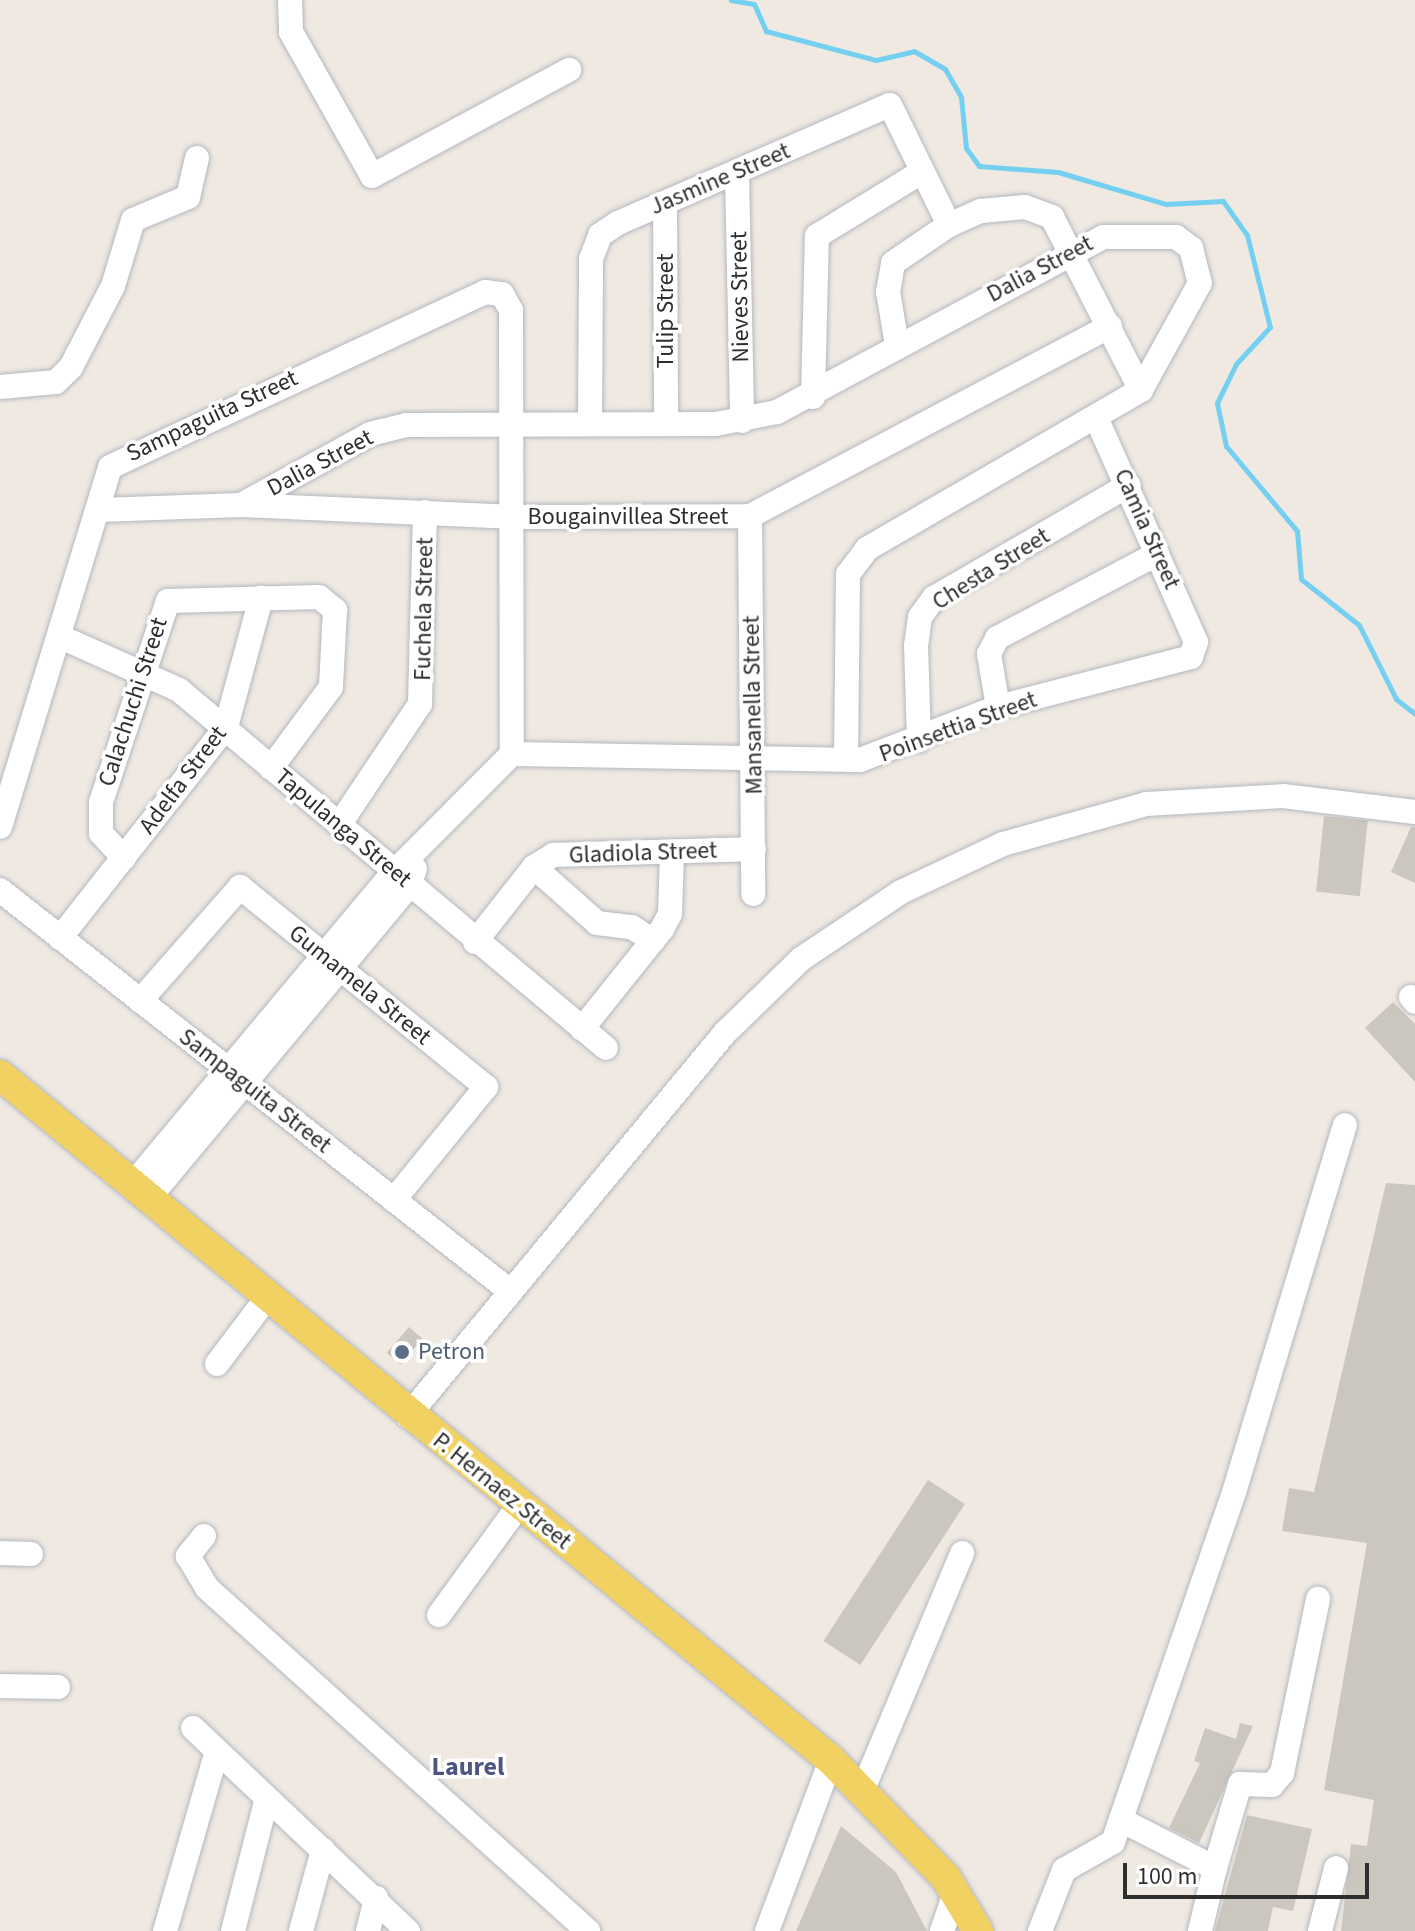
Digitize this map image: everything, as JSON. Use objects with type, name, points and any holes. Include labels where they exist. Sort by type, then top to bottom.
[{"type":"main road","name":"P. Hernaez Street","points":[[0,1075],[266,1299],[831,1760],[863,1789],[955,1893],[978,1931]]},
{"type":"street","points":[[290,0],[291,32],[372,176],[569,70]]},
{"type":"street","name":"Jasmine Street","points":[[590,419],[591,259],[600,235],[665,203],[890,105],[920,173],[949,225]]},
{"type":"street","points":[[0,387],[56,382],[71,367],[113,286],[133,220],[188,197],[197,158]]},
{"type":"street","points":[[813,397],[817,236],[920,173]]},
{"type":"street","name":"Nieves Street","points":[[737,174],[742,421]]},
{"type":"street","name":"Tulip Street","points":[[665,203],[666,420]]},
{"type":"street","points":[[846,760],[848,574],[867,549],[1141,390],[1074,251],[1052,217],[1025,207],[981,211],[949,225],[893,263],[888,275],[897,345]]},
{"type":"street","name":"Dalia Street","points":[[241,505],[370,434],[438,420],[515,427],[590,419],[742,421],[813,397],[897,345],[1103,237],[1146,232],[1191,248],[1200,283],[1141,390]]},
{"type":"street","name":"Sampaguita Street","points":[[0,827],[63,638],[99,510],[120,457],[485,292],[502,294],[511,310],[515,427]]},
{"type":"street","name":"Bougainvillea Street","points":[[99,510],[241,505],[516,517],[750,516],[1110,326]]},
{"type":"street","name":"Camia Street","points":[[1096,417],[1129,485],[1196,642]]},
{"type":"street","points":[[140,1192],[420,853],[512,754],[515,427]]},
{"type":"street","name":"Chesta Street","points":[[919,740],[916,646],[920,617],[934,598],[1129,485]]},
{"type":"street","name":"Fuchela Street","points":[[339,825],[420,704],[425,512]]},
{"type":"street","name":"Mansanella Street","points":[[750,516],[756,758],[753,894]]},
{"type":"street","points":[[998,707],[989,654],[997,638],[1157,554]]},
{"type":"street","name":"Calachuchi Street","points":[[124,858],[101,833],[101,802],[146,671],[159,611],[168,601],[319,597],[335,610],[331,687],[271,768]]},
{"type":"street","name":"Adelfa Street","points":[[60,938],[226,727],[261,598]]},
{"type":"street","name":"Tapulanga Street","points":[[63,638],[146,671],[226,727],[475,942],[606,1048]]},
{"type":"street","name":"Poinsettia Street","points":[[512,754],[846,760],[885,756],[998,707],[1191,657],[1196,642]]},
{"type":"street","points":[[408,1416],[727,1031],[801,959],[901,892],[1003,844],[1146,804],[1283,796],[1415,812]]},
{"type":"street","name":"Gladiola Street","points":[[475,942],[534,867],[553,855],[585,851],[672,853],[754,849]]},
{"type":"street","points":[[582,1029],[653,941],[670,914],[672,853]]},
{"type":"street","points":[[534,867],[597,923],[632,927],[653,941]]},
{"type":"street","name":"Gumamela Street","points":[[140,1001],[240,887],[486,1087],[394,1200]]},
{"type":"street","name":"Sampaguita Street","points":[[0,890],[510,1291]]},
{"type":"street","points":[[1040,1931],[1064,1870],[1097,1857],[1121,1820],[1235,1489],[1345,1125]]},
{"type":"street","points":[[217,1364],[266,1299]]},
{"type":"street","points":[[439,1615],[520,1504]]},
{"type":"street","points":[[204,1536],[188,1556],[207,1588],[588,1931]]},
{"type":"street","points":[[0,1553],[31,1554]]},
{"type":"street","points":[[863,1789],[962,1553]]},
{"type":"street","points":[[1200,1931],[1240,1784],[1272,1785],[1282,1773],[1318,1599]]},
{"type":"street","points":[[0,1686],[58,1687]]},
{"type":"street","points":[[193,1728],[266,1802],[376,1898],[408,1931]]},
{"type":"street","points":[[165,1931],[216,1754]]},
{"type":"street","points":[[767,1931],[831,1760]]},
{"type":"street","points":[[233,1931],[266,1802]]},
{"type":"street","points":[[1121,1820],[1215,1868]]},
{"type":"street","points":[[301,1931],[323,1850]]},
{"type":"street","points":[[1320,1931],[1336,1868]]},
{"type":"street","points":[[942,1931],[955,1893]]},
{"type":"street","points":[[368,1931],[376,1898]]},
{"type":"building","points":[[1324,816],[1368,821],[1360,896],[1316,892]]},
{"type":"building","points":[[1411,827],[1415,827],[1415,883],[1391,872]]},
{"type":"building","points":[[1393,1002],[1415,1024],[1415,1082],[1365,1028]]},
{"type":"building","points":[[1386,1183],[1415,1185],[1415,1931],[1341,1931],[1351,1844],[1367,1846],[1374,1800],[1324,1790],[1367,1543],[1282,1531],[1289,1488],[1314,1492]]},
{"type":"building","points":[[409,1327],[423,1339],[400,1364],[387,1353]]},
{"type":"building","points":[[928,1480],[965,1504],[860,1665],[823,1641]]},
{"type":"building","points":[[1240,1723],[1253,1726],[1199,1843],[1169,1828],[1200,1763],[1194,1761],[1205,1728],[1236,1739]]},
{"type":"building","points":[[1247,1815],[1312,1829],[1293,1911],[1273,1907],[1268,1931],[1215,1931]]},
{"type":"building","points":[[841,1826],[896,1872],[927,1931],[796,1931]]},
{"type":"waterway","points":[[731,0],[754,4],[766,31],[876,60],[914,51],[945,69],[961,97],[966,148],[979,166],[1058,172],[1166,204],[1223,201],[1247,235],[1270,327],[1236,364],[1217,403],[1226,446],[1297,531],[1301,579],[1359,625],[1396,699],[1415,714]]},
{"type":"place","name":"Petron","points":[[402,1352]]},
{"type":"district","name":"Laurel","points":[[468,1767]]}]
